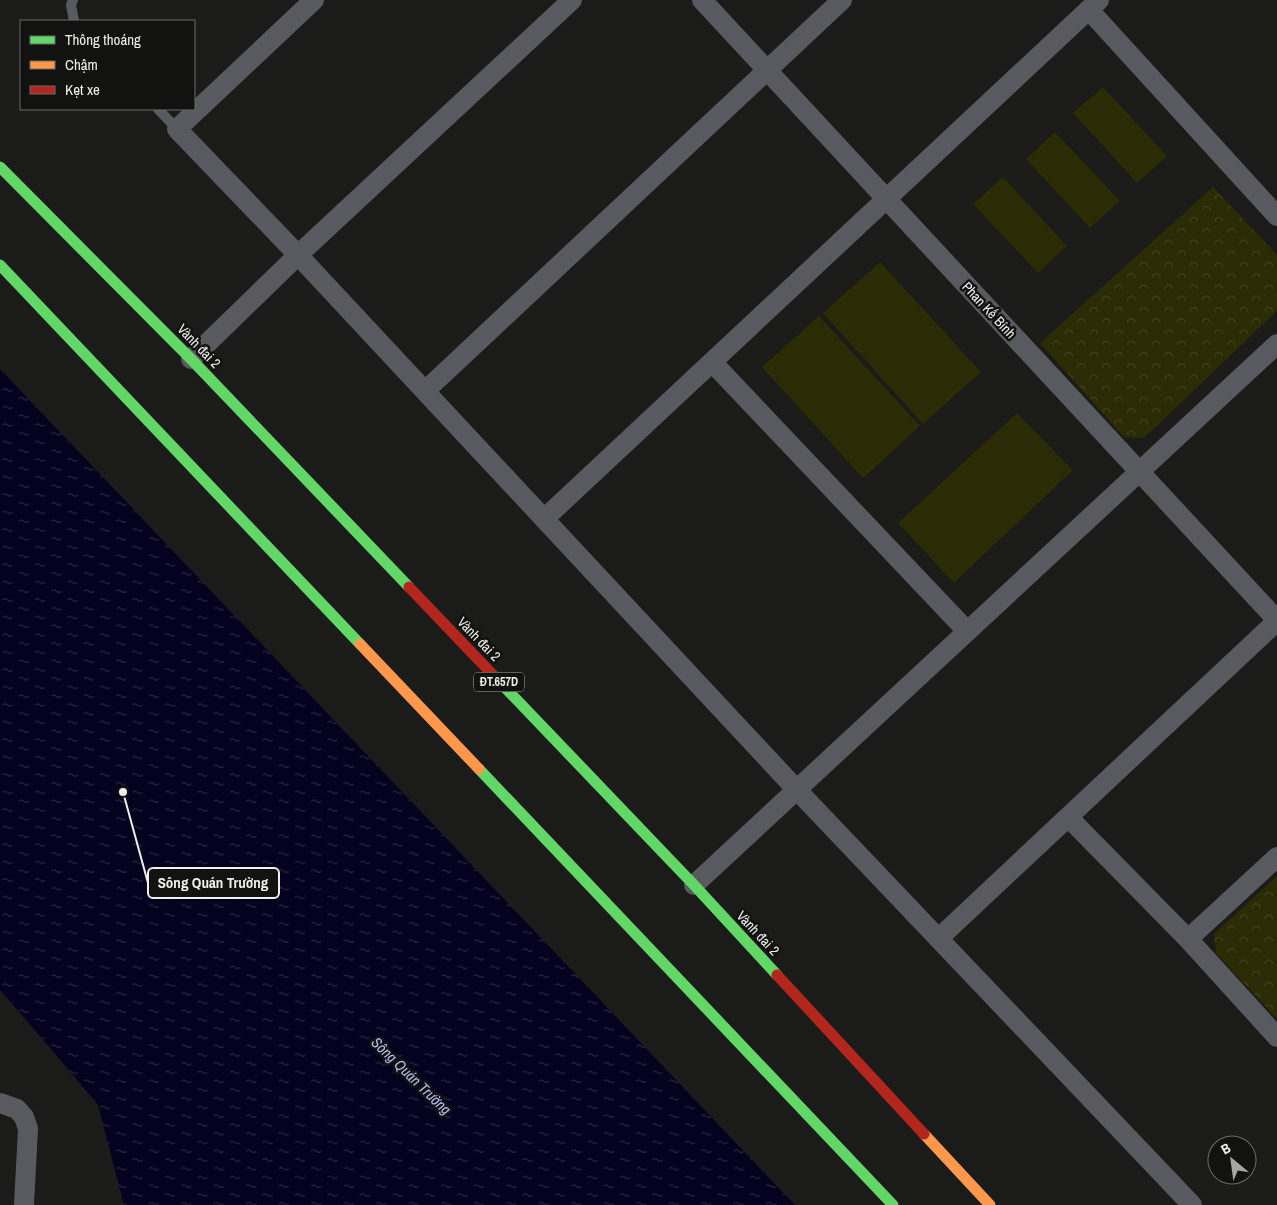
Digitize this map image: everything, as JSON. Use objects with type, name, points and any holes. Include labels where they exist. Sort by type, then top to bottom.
[{"type":"main road","name":"Vành đai 2","points":[[0,167],[191,359],[694,885],[990,1205]]},
{"type":"main road","points":[[0,265],[892,1205]]},
{"type":"street","points":[[314,0],[177,129],[298,255],[797,790],[1192,1205]]},
{"type":"street","points":[[191,359],[298,255],[572,0]]},
{"type":"street","name":"Phan Kế Bính","points":[[702,0],[1277,620]]},
{"type":"street","points":[[425,391],[842,0]]},
{"type":"street","points":[[544,519],[1094,5],[1277,216]]},
{"type":"street","points":[[694,885],[1277,344]]},
{"type":"street","points":[[712,362],[967,631]]},
{"type":"street","points":[[939,938],[1277,620]]},
{"type":"street","points":[[1068,817],[1188,939],[1277,1037]]},
{"type":"street","points":[[1188,939],[1277,857]]},
{"type":"street","points":[[0,1103],[17,1109],[24,1117],[28,1129],[24,1205]]},
{"type":"lane","points":[[73,0],[71,5],[74,20]]},
{"type":"lane","points":[[159,110],[177,129]]},
{"type":"green space","points":[[1103,87],[1167,156],[1137,183],[1073,113]]},
{"type":"green space","points":[[1055,132],[1120,201],[1090,228],[1026,159]]},
{"type":"green space","points":[[1003,177],[1067,246],[1038,273],[973,204]]},
{"type":"green space","points":[[1213,187],[1277,255],[1277,311],[1144,438],[1124,437],[1040,343]]},
{"type":"green space","points":[[880,262],[981,372],[923,424],[823,313]]},
{"type":"green space","points":[[819,316],[920,426],[863,478],[762,367]]},
{"type":"green space","points":[[1017,413],[1073,470],[954,583],[898,523]]},
{"type":"green space","points":[[1277,876],[1277,1019],[1216,953],[1214,934]]},
{"type":"water","points":[[0,369],[795,1205],[124,1205],[98,1105],[0,990]]},
{"type":"traffic: fast","points":[[0,167],[191,359],[409,587]]},
{"type":"traffic: fast","points":[[0,265],[360,644]]},
{"type":"traffic: fast","points":[[495,677],[694,885],[777,975]]},
{"type":"traffic: fast","points":[[479,769],[893,1205]]},
{"type":"traffic: slow","points":[[360,644],[479,769]]},
{"type":"traffic: slow","points":[[924,1134],[990,1205]]},
{"type":"traffic: jam","points":[[409,587],[495,677]]},
{"type":"traffic: jam","points":[[777,975],[924,1134]]},
{"type":"place","name":"Sông Quán Trường","points":[[123,792]]}]
